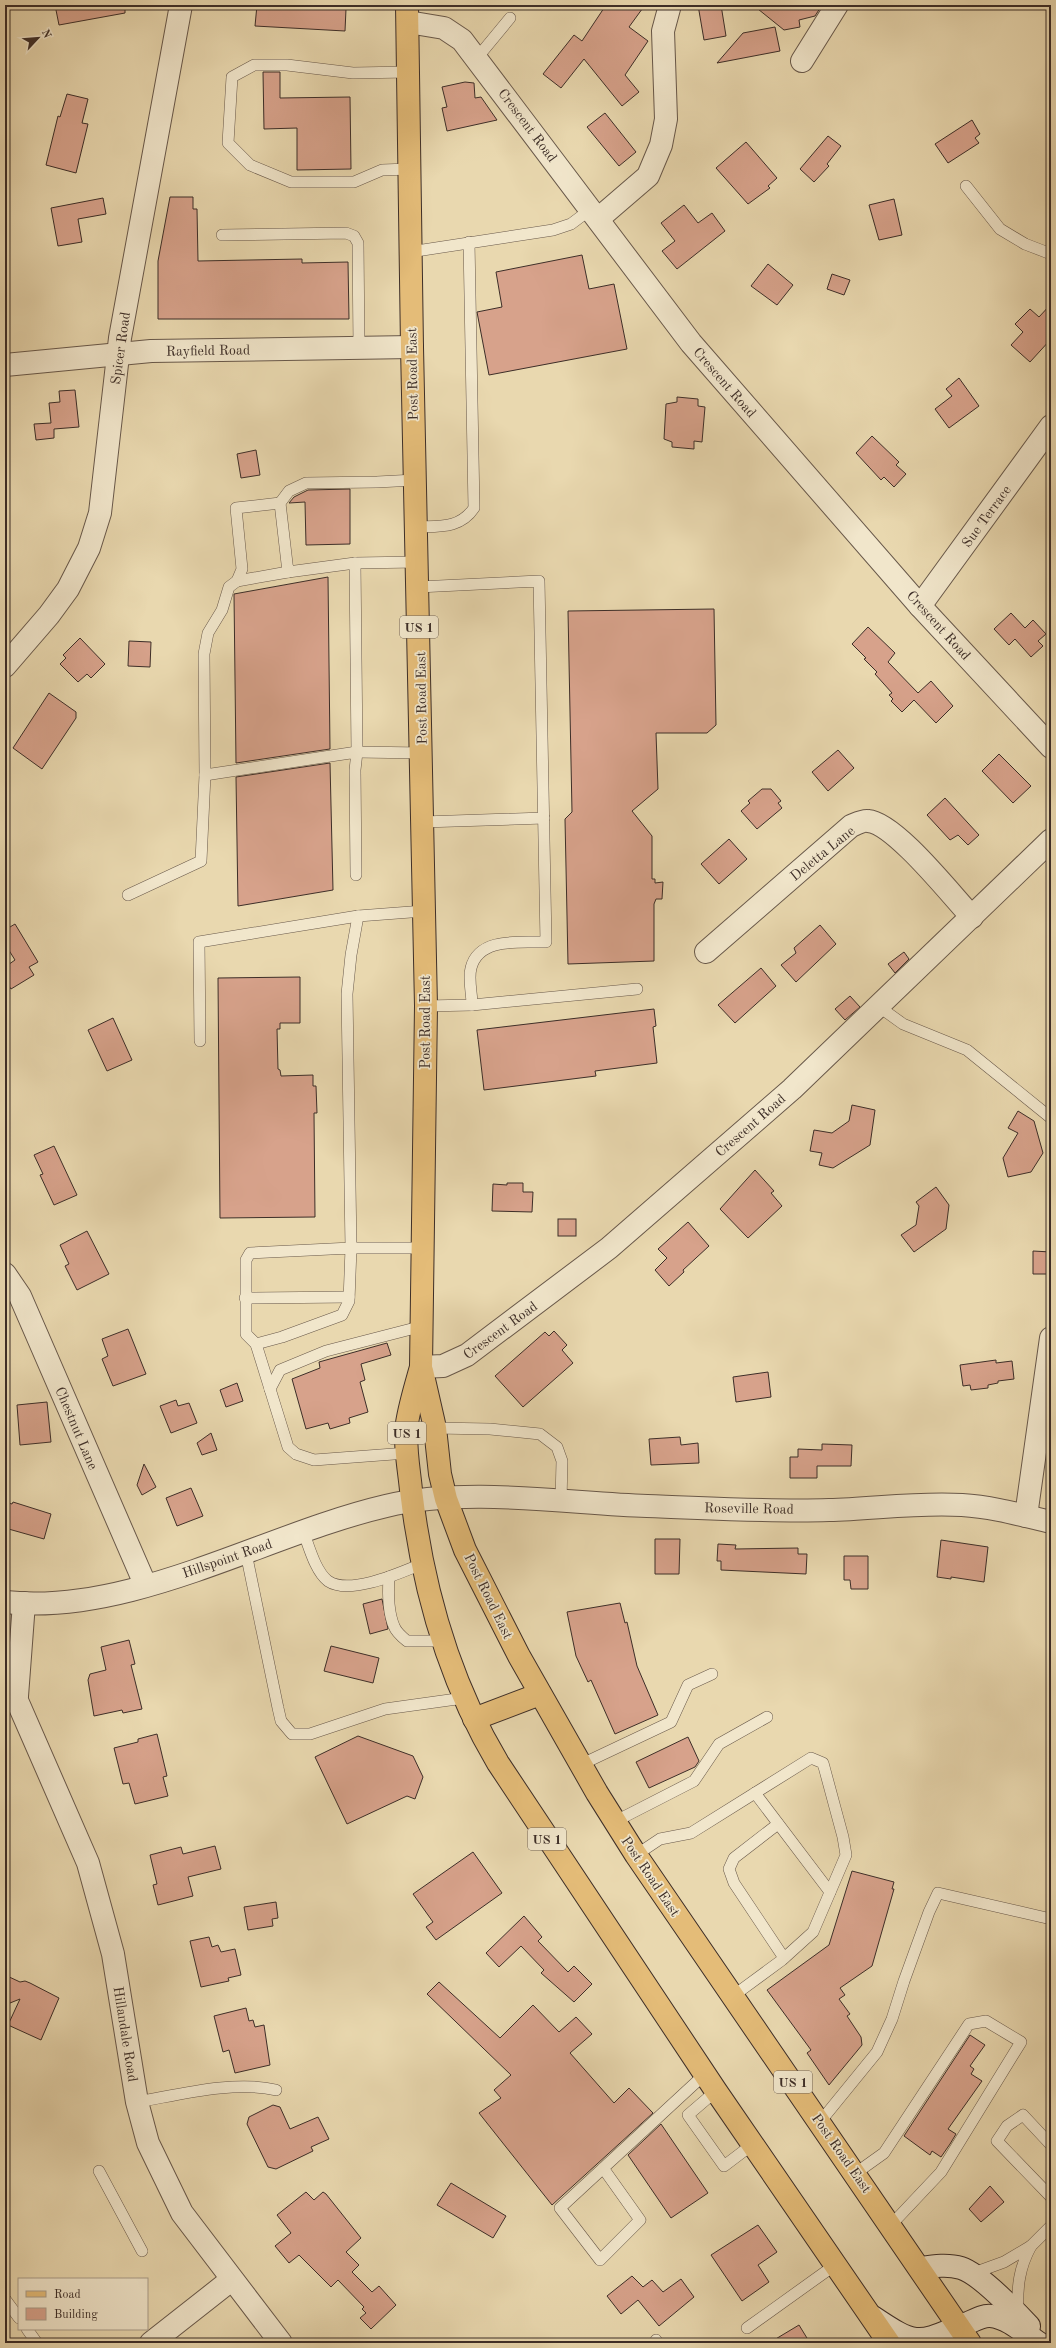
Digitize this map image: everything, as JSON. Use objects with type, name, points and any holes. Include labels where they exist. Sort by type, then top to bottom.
[{"type":"main road","name":"Post Road East","points":[[408,14],[410,252],[422,754],[426,1006],[424,1248],[421,1367],[407,1424],[407,1453],[412,1502],[424,1563],[443,1641],[464,1698],[474,1719],[515,1791],[710,2082],[889,2343]]},
{"type":"main road","name":"Post Road East","points":[[421,1367],[435,1428],[440,1474],[446,1499],[458,1532],[482,1586],[540,1694],[614,1822],[856,2173],[965,2335]]},
{"type":"main road","points":[[474,1719],[540,1694]]},
{"type":"street","name":"Spicer Road","points":[[5,666],[59,603],[80,568],[94,536],[100,513],[104,484],[118,354],[141,218],[181,5]]},
{"type":"street","points":[[594,214],[648,176],[660,145],[666,118],[663,31],[670,5]]},
{"type":"street","points":[[802,61],[836,5]]},
{"type":"street","name":"Crescent Road","points":[[408,14],[453,33],[477,58],[691,343],[920,606],[1051,747]]},
{"type":"street","name":"Rayfield Road","points":[[5,364],[151,351],[412,346]]},
{"type":"street","name":"Sue Terrace","points":[[920,606],[1051,426]]},
{"type":"street","name":"Deletta Lane","points":[[706,952],[851,826],[868,820],[884,826],[901,840],[972,917]]},
{"type":"street","name":"Crescent Road","points":[[421,1367],[443,1366],[467,1355],[609,1248],[792,1089],[1051,840]]},
{"type":"street","name":"Chestnut Lane","points":[[5,1274],[20,1296],[145,1584]]},
{"type":"street","points":[[1026,1516],[1051,1338]]},
{"type":"street","name":"Roseville Road","points":[[446,1499],[501,1498],[645,1506],[826,1510],[961,1505],[994,1508],[1051,1522]]},
{"type":"street","name":"Hillspoint Road","points":[[14,1602],[76,1599],[145,1584],[246,1553],[303,1531],[366,1511],[412,1502],[446,1499]]},
{"type":"street","name":"Hillandale Road","points":[[14,1602],[16,1701]]},
{"type":"street","name":"Hillandale Road","points":[[5,1674],[88,1863],[114,1954],[137,2102],[148,2143],[169,2191],[182,2213],[231,2280],[281,2343]]},
{"type":"street","points":[[921,2268],[950,2266],[971,2274],[1018,2314],[1045,2343]]},
{"type":"street","points":[[151,2343],[231,2280]]},
{"type":"street","points":[[870,2315],[900,2337],[916,2342],[965,2335],[991,2316],[1008,2322],[1039,2343]]},
{"type":"lane","points":[[477,58],[510,18]]},
{"type":"lane","points":[[408,72],[353,73],[286,65],[254,65],[232,77],[228,144],[250,165],[291,182],[354,182],[382,170],[409,169]]},
{"type":"lane","points":[[966,186],[1000,229],[1025,244],[1051,254]]},
{"type":"lane","points":[[410,252],[553,230],[594,214]]},
{"type":"lane","points":[[222,235],[346,233],[354,236],[358,243],[359,347]]},
{"type":"lane","points":[[416,527],[453,526],[468,517],[474,508],[469,242]]},
{"type":"lane","points":[[288,572],[280,503],[289,491],[306,483],[415,480]]},
{"type":"lane","points":[[237,581],[242,569],[242,555],[236,508],[280,503]]},
{"type":"lane","points":[[128,895],[201,861],[205,775],[204,654],[208,632],[222,610],[229,587],[237,581],[288,572],[355,564],[417,562]]},
{"type":"lane","points":[[355,564],[357,752],[355,770],[356,875]]},
{"type":"lane","points":[[418,587],[540,581],[546,942],[495,943],[478,956],[471,967],[472,1005]]},
{"type":"lane","points":[[205,775],[357,752],[422,754]]},
{"type":"lane","points":[[423,822],[544,818]]},
{"type":"lane","points":[[200,1041],[199,942],[358,916],[424,911]]},
{"type":"lane","points":[[256,1344],[282,1337],[342,1315],[349,1297],[351,1248],[346,994],[350,955],[358,916]]},
{"type":"lane","points":[[426,1006],[472,1005],[637,989]]},
{"type":"lane","points":[[878,1006],[903,1024],[967,1050],[1051,1118]]},
{"type":"lane","points":[[407,1453],[314,1460],[296,1454],[288,1447],[256,1344],[246,1334],[246,1260],[250,1253],[351,1248],[424,1248]]},
{"type":"lane","points":[[245,1298],[349,1297]]},
{"type":"lane","points":[[270,1389],[274,1378],[280,1370],[326,1351],[422,1326]]},
{"type":"lane","points":[[435,1428],[490,1429],[540,1434],[558,1447],[562,1461],[560,1501]]},
{"type":"lane","points":[[303,1531],[320,1571],[329,1581],[348,1586],[389,1577],[424,1563]]},
{"type":"lane","points":[[246,1553],[278,1708],[282,1721],[292,1734],[310,1734],[385,1709],[464,1698]]},
{"type":"lane","points":[[389,1577],[388,1592],[394,1626],[398,1633],[407,1641],[443,1641]]},
{"type":"lane","points":[[580,1765],[671,1722],[688,1685],[712,1674]]},
{"type":"lane","points":[[614,1822],[694,1781],[719,1744],[767,1717]]},
{"type":"lane","points":[[636,1855],[660,1839],[691,1833],[811,1758],[823,1763],[843,1837],[846,1855],[814,1932],[784,1958],[733,1996]]},
{"type":"lane","points":[[755,1793],[830,1892]]},
{"type":"lane","points":[[778,1824],[734,1858],[730,1869],[734,1883],[784,1958]]},
{"type":"lane","points":[[820,2122],[877,2052],[892,2019],[928,1912],[938,1893],[1051,1919]]},
{"type":"lane","points":[[856,2173],[884,2153],[969,2024],[986,2021],[1021,2042],[941,2172],[891,2225]]},
{"type":"lane","points":[[710,2082],[688,2115],[724,2166],[753,2144]]},
{"type":"lane","points":[[603,2168],[640,2220],[600,2260],[560,2208],[603,2168],[710,2082]]},
{"type":"lane","points":[[137,2102],[214,2089],[266,2087],[276,2090]]},
{"type":"lane","points":[[1051,2145],[1023,2115],[1007,2126],[998,2141],[1051,2197]]},
{"type":"lane","points":[[99,2171],[142,2251]]},
{"type":"lane","points":[[971,2274],[1004,2262],[1031,2246],[1051,2226]]},
{"type":"lane","points":[[1018,2314],[1017,2285],[1022,2262],[1031,2246]]},
{"type":"lane","points":[[747,2328],[835,2265]]},
{"type":"lane","points":[[5,2299],[18,2317]]},
{"type":"lane","points":[[28,2330],[37,2343]]},
{"type":"building","points":[[55,5],[125,5],[125,13],[59,25]]},
{"type":"building","points":[[257,5],[325,5],[325,7],[346,9],[345,31],[255,26]]},
{"type":"building","points":[[606,5],[645,5],[629,27],[648,41],[625,75],[639,92],[622,106],[584,59],[561,88],[543,74],[574,35],[582,41]]},
{"type":"building","points":[[698,5],[721,5],[726,36],[704,40]]},
{"type":"building","points":[[753,5],[822,5],[815,16],[799,20],[800,27],[784,30]]},
{"type":"building","points":[[775,27],[780,51],[717,63],[743,33]]},
{"type":"building","points":[[263,72],[280,72],[280,98],[350,97],[351,169],[297,170],[297,128],[264,129]]},
{"type":"building","points":[[465,82],[474,83],[475,98],[481,97],[497,120],[447,131],[442,108],[447,107],[442,87]]},
{"type":"building","points":[[67,94],[88,99],[82,123],[88,124],[76,173],[46,165],[58,116],[60,117]]},
{"type":"building","points":[[605,113],[636,152],[619,166],[587,127]]},
{"type":"building","points":[[972,120],[980,134],[975,138],[979,143],[948,163],[935,144]]},
{"type":"building","points":[[828,136],[841,146],[827,164],[829,166],[814,182],[800,169]]},
{"type":"building","points":[[746,142],[777,178],[768,186],[770,188],[748,204],[716,168]]},
{"type":"building","points":[[170,197],[193,197],[193,209],[197,209],[198,261],[302,259],[302,263],[348,262],[349,319],[158,319],[158,261]]},
{"type":"building","points":[[103,198],[106,214],[78,219],[82,242],[58,246],[51,208]]},
{"type":"building","points":[[894,199],[902,235],[879,240],[869,205]]},
{"type":"building","points":[[684,205],[698,223],[712,213],[725,231],[677,269],[662,251],[675,241],[661,223]]},
{"type":"building","points":[[582,255],[589,289],[614,284],[627,349],[489,375],[477,312],[502,307],[496,272]]},
{"type":"building","points":[[768,264],[793,285],[777,305],[751,286]]},
{"type":"building","points":[[832,274],[850,280],[844,295],[827,289]]},
{"type":"building","points":[[1051,304],[1051,339],[1030,362],[1011,345],[1023,332],[1015,324],[1030,309],[1039,317]]},
{"type":"building","points":[[959,378],[979,406],[949,428],[935,409],[952,396],[946,389]]},
{"type":"building","points":[[75,390],[79,427],[54,429],[54,438],[36,440],[34,424],[51,423],[49,403],[60,402],[59,391]]},
{"type":"building","points":[[677,397],[698,399],[698,406],[705,407],[702,442],[694,441],[694,449],[672,447],[672,442],[664,439],[666,404],[677,402]]},
{"type":"building","points":[[872,436],[899,462],[896,465],[906,474],[894,487],[884,477],[881,480],[856,453]]},
{"type":"building","points":[[256,450],[260,475],[241,478],[237,454]]},
{"type":"building","points":[[350,489],[350,544],[306,545],[305,502],[289,503],[294,497],[308,490]]},
{"type":"building","points":[[328,577],[330,749],[236,763],[234,594]]},
{"type":"building","points":[[714,609],[716,725],[707,733],[656,733],[658,789],[632,811],[652,836],[652,879],[655,879],[655,883],[663,882],[662,899],[656,899],[654,904],[654,961],[568,964],[565,819],[572,812],[568,611]]},
{"type":"building","points":[[1011,613],[1025,628],[1033,620],[1046,634],[1038,641],[1043,646],[1031,657],[1015,639],[1009,645],[994,629]]},
{"type":"building","points":[[868,627],[895,653],[888,662],[918,693],[931,681],[953,706],[936,723],[914,700],[902,712],[891,701],[893,699],[889,695],[892,693],[875,674],[877,672],[864,659],[866,658],[852,644]]},
{"type":"building","points":[[80,638],[105,664],[91,678],[87,674],[78,682],[60,664],[66,658],[63,655]]},
{"type":"building","points":[[129,641],[151,642],[150,667],[128,666]]},
{"type":"building","points":[[49,693],[76,712],[76,718],[42,769],[13,748]]},
{"type":"building","points":[[838,750],[854,768],[828,791],[812,772]]},
{"type":"building","points":[[999,754],[1031,786],[1013,803],[982,771]]},
{"type":"building","points":[[330,763],[333,890],[238,906],[236,777]]},
{"type":"building","points":[[762,789],[771,789],[781,801],[778,803],[782,808],[757,829],[741,811],[750,803],[748,801]]},
{"type":"building","points":[[945,798],[979,835],[968,845],[958,835],[950,840],[927,815]]},
{"type":"building","points":[[729,839],[747,859],[719,884],[701,864]]},
{"type":"building","points":[[15,924],[38,962],[29,967],[34,975],[11,989],[5,980],[5,967],[15,960],[5,944],[5,930]]},
{"type":"building","points":[[820,925],[836,944],[796,982],[781,965],[796,953],[794,948]]},
{"type":"building","points":[[904,952],[909,959],[895,973],[888,964]]},
{"type":"building","points":[[761,968],[776,986],[735,1023],[718,1005]]},
{"type":"building","points":[[300,977],[300,1023],[280,1023],[280,1029],[277,1029],[278,1069],[280,1070],[281,1076],[313,1075],[313,1086],[316,1086],[317,1113],[314,1113],[315,1217],[220,1218],[218,978]]},
{"type":"building","points":[[850,996],[860,1007],[845,1020],[835,1009]]},
{"type":"building","points":[[654,1009],[656,1026],[653,1027],[657,1063],[595,1071],[596,1076],[484,1090],[477,1030]]},
{"type":"building","points":[[113,1018],[132,1060],[107,1071],[88,1030]]},
{"type":"building","points":[[852,1105],[875,1110],[870,1145],[833,1168],[819,1165],[822,1153],[810,1151],[814,1130],[832,1133],[849,1121]]},
{"type":"building","points":[[1018,1111],[1034,1121],[1043,1153],[1031,1172],[1008,1177],[1003,1158],[1018,1133],[1008,1128]]},
{"type":"building","points":[[54,1146],[77,1195],[54,1205],[40,1175],[43,1174],[34,1155]]},
{"type":"building","points":[[755,1170],[774,1191],[771,1193],[782,1206],[748,1238],[720,1209]]},
{"type":"building","points":[[507,1183],[523,1183],[523,1192],[533,1192],[532,1212],[492,1211],[493,1184],[507,1185]]},
{"type":"building","points":[[936,1187],[949,1205],[946,1229],[914,1252],[901,1235],[916,1225],[919,1206],[916,1202]]},
{"type":"building","points":[[558,1219],[576,1219],[576,1236],[558,1236]]},
{"type":"building","points":[[688,1222],[709,1246],[683,1270],[684,1272],[669,1286],[655,1270],[667,1258],[658,1249]]},
{"type":"building","points":[[87,1231],[109,1274],[77,1290],[65,1266],[69,1264],[60,1245]]},
{"type":"building","points":[[1033,1251],[1051,1252],[1051,1274],[1033,1274]]},
{"type":"building","points":[[128,1329],[146,1374],[113,1386],[102,1359],[108,1356],[102,1339]]},
{"type":"building","points":[[554,1331],[567,1345],[562,1350],[573,1363],[523,1407],[495,1376],[545,1332],[549,1336]]},
{"type":"building","points":[[387,1343],[391,1355],[361,1364],[365,1380],[360,1382],[368,1412],[349,1418],[350,1423],[330,1429],[328,1423],[306,1429],[292,1379],[320,1368],[319,1362]]},
{"type":"building","points":[[996,1360],[996,1363],[1012,1361],[1014,1379],[998,1381],[998,1383],[988,1385],[988,1388],[971,1390],[970,1385],[963,1386],[960,1365]]},
{"type":"building","points":[[768,1372],[771,1397],[736,1402],[733,1377]]},
{"type":"building","points":[[237,1383],[243,1401],[226,1407],[220,1390]]},
{"type":"building","points":[[176,1400],[178,1406],[189,1403],[197,1423],[171,1433],[160,1406]]},
{"type":"building","points":[[47,1402],[51,1442],[20,1445],[17,1405]]},
{"type":"building","points":[[211,1433],[217,1450],[202,1455],[197,1443]]},
{"type":"building","points":[[680,1437],[681,1445],[698,1443],[699,1463],[651,1465],[649,1439]]},
{"type":"building","points":[[822,1444],[852,1445],[851,1466],[817,1466],[817,1478],[790,1478],[790,1457],[798,1457],[798,1449],[822,1450]]},
{"type":"building","points":[[144,1464],[156,1487],[142,1495],[137,1485]]},
{"type":"building","points":[[191,1488],[203,1516],[177,1526],[166,1498]]},
{"type":"building","points":[[5,1502],[12,1504],[13,1502],[51,1514],[44,1539],[5,1528]]},
{"type":"building","points":[[655,1539],[680,1539],[679,1574],[655,1574]]},
{"type":"building","points":[[941,1540],[988,1547],[984,1582],[951,1577],[951,1579],[937,1577]]},
{"type":"building","points":[[718,1544],[736,1545],[735,1549],[798,1548],[798,1554],[807,1554],[806,1574],[721,1570],[721,1561],[717,1561]]},
{"type":"building","points":[[844,1556],[868,1556],[868,1589],[851,1589],[850,1580],[844,1580]]},
{"type":"building","points":[[382,1599],[388,1629],[370,1634],[363,1604]]},
{"type":"building","points":[[620,1603],[625,1623],[627,1622],[637,1666],[658,1715],[615,1734],[591,1680],[588,1682],[576,1656],[567,1612]]},
{"type":"building","points":[[129,1640],[135,1664],[131,1665],[142,1709],[123,1713],[122,1710],[94,1716],[88,1680],[90,1674],[106,1670],[101,1647]]},
{"type":"building","points":[[331,1646],[379,1658],[373,1683],[324,1671]]},
{"type":"building","points":[[157,1734],[167,1776],[163,1777],[168,1796],[135,1804],[129,1783],[123,1784],[114,1748],[138,1742],[138,1739]]},
{"type":"building","points":[[358,1736],[413,1756],[423,1777],[415,1799],[407,1796],[347,1824],[315,1757]]},
{"type":"building","points":[[688,1737],[699,1761],[695,1767],[649,1788],[636,1762]]},
{"type":"building","points":[[215,1846],[221,1869],[188,1877],[193,1896],[158,1905],[153,1885],[157,1884],[150,1855],[181,1847],[183,1854]]},
{"type":"building","points":[[473,1852],[502,1893],[436,1940],[426,1927],[433,1922],[413,1894]]},
{"type":"building","points":[[852,1871],[894,1882],[892,1889],[894,1889],[872,1966],[840,1988],[845,1995],[839,1999],[850,2014],[847,2016],[861,2037],[862,2045],[829,2085],[807,2053],[811,2050],[767,1990],[829,1945]]},
{"type":"building","points":[[276,1902],[278,1918],[272,1919],[273,1926],[248,1930],[244,1907]]},
{"type":"building","points":[[524,1916],[542,1937],[538,1941],[568,1972],[574,1966],[592,1984],[574,2002],[541,1973],[544,1970],[521,1946],[499,1967],[486,1953]]},
{"type":"building","points":[[209,1937],[212,1947],[218,1945],[221,1952],[235,1949],[241,1975],[228,1978],[229,1981],[201,1987],[190,1941]]},
{"type":"building","points":[[5,1975],[20,1982],[25,1981],[30,1983],[59,1998],[41,2040],[8,2025],[20,1999],[5,2005]]},
{"type":"building","points":[[439,1982],[500,2038],[533,2005],[559,2032],[576,2017],[592,2034],[570,2053],[614,2103],[629,2088],[653,2113],[552,2205],[479,2113],[501,2098],[494,2090],[511,2075],[427,1994]]},
{"type":"building","points":[[246,2008],[249,2021],[253,2020],[255,2027],[264,2025],[270,2065],[235,2073],[229,2050],[223,2052],[214,2016]]},
{"type":"building","points":[[970,2035],[985,2045],[970,2066],[974,2069],[971,2074],[982,2081],[948,2129],[956,2134],[941,2157],[932,2151],[930,2155],[904,2136]]},
{"type":"building","points":[[273,2105],[280,2107],[290,2129],[318,2117],[329,2139],[311,2147],[313,2151],[276,2169],[268,2167],[247,2124],[249,2117]]},
{"type":"building","points":[[661,2124],[708,2193],[671,2218],[628,2155]]},
{"type":"building","points":[[451,2183],[506,2216],[493,2238],[437,2205]]},
{"type":"building","points":[[990,2186],[1004,2202],[981,2222],[969,2209]]},
{"type":"building","points":[[306,2192],[314,2200],[323,2192],[326,2194],[361,2238],[346,2252],[359,2265],[352,2272],[372,2292],[379,2286],[396,2305],[371,2329],[360,2318],[366,2313],[362,2309],[364,2307],[338,2280],[331,2287],[299,2255],[289,2263],[275,2246],[291,2233],[277,2215]]},
{"type":"building","points":[[758,2225],[777,2252],[758,2265],[769,2282],[742,2301],[711,2255]]},
{"type":"building","points":[[632,2276],[643,2287],[652,2280],[663,2292],[681,2279],[694,2297],[659,2326],[638,2300],[621,2314],[607,2296]]},
{"type":"building","points":[[799,2325],[810,2343],[769,2343]]}]
